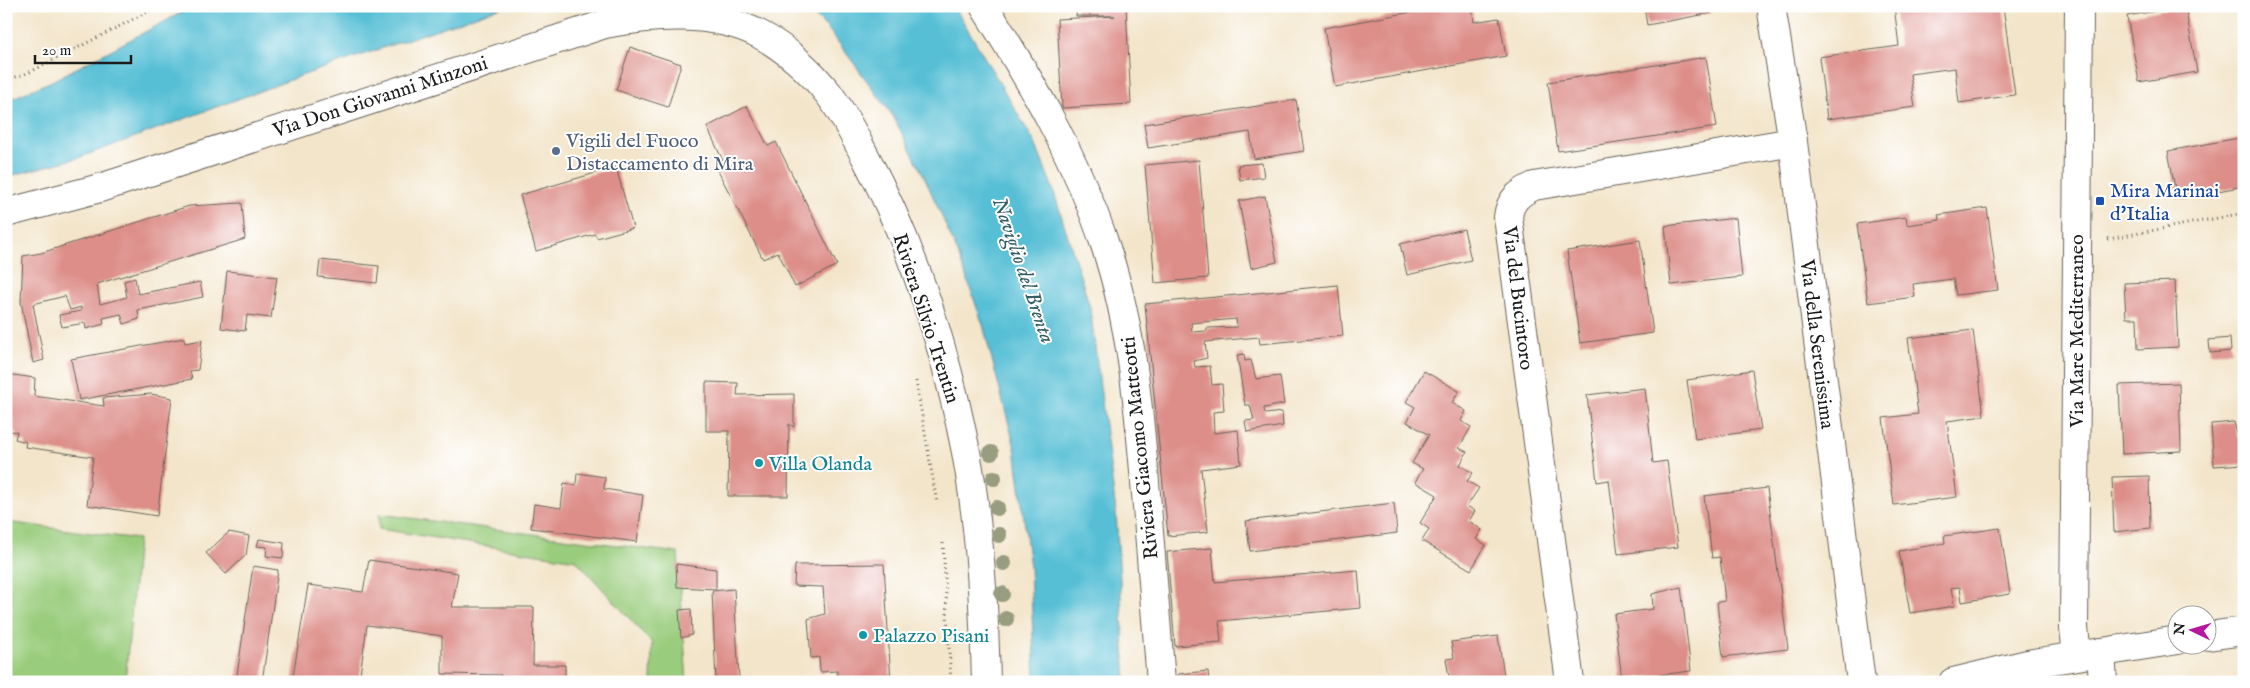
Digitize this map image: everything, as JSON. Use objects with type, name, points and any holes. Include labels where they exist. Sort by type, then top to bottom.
[{"type":"street","name":"Riviera Giacomo Matteotti","points":[[984,6],[1032,84],[1074,162],[1106,245],[1128,331],[1140,419],[1161,682]]},
{"type":"street","name":"Via della Serenissima","points":[[1771,6],[1793,142],[1861,682]]},
{"type":"street","name":"Via Mare Mediterraneo","points":[[2078,6],[2074,628],[2103,682]]},
{"type":"street","name":"Via Don Giovanni Minzoni","points":[[6,213],[100,188],[605,24],[645,17],[684,17],[722,22],[758,33]]},
{"type":"street","name":"Riviera Silvio Trentin","points":[[758,33],[806,69],[828,93],[846,122],[891,208],[922,291],[949,372],[966,454],[978,554],[986,682]]},
{"type":"street","name":"Via del Bucintoro","points":[[1570,682],[1508,217],[1510,206],[1523,192],[1534,186],[1793,142]]},
{"type":"street","points":[[2218,635],[2244,631]]},
{"type":"street","points":[[1953,682],[2027,673],[2089,653],[2168,641]]},
{"type":"path","points":[[6,80],[28,73],[159,6]]},
{"type":"path","points":[[2108,239],[2244,213]]},
{"type":"path","points":[[916,380],[937,503]]},
{"type":"path","points":[[943,543],[952,682]]},
{"type":"green space","points":[[379,514],[678,553],[687,682],[651,682],[652,643],[576,560],[379,529]]},
{"type":"green space","points":[[6,522],[138,539],[125,682],[6,682]]},
{"type":"water","points":[[194,6],[505,6],[295,78],[81,157],[6,177],[6,101],[52,81]]},
{"type":"water","name":"Naviglio del Brenta","points":[[806,6],[954,6],[1035,143],[1053,189],[1090,307],[1116,512],[1126,682],[1035,682],[1030,567],[1015,448],[983,325],[957,251],[924,176],[893,116],[829,30]]},
{"type":"building","points":[[1077,6],[1126,6],[1131,104],[1062,108],[1057,19],[1115,16],[1076,16]]},
{"type":"building","points":[[1444,6],[1472,6],[1474,22],[1499,18],[1506,56],[1335,87],[1324,28]]},
{"type":"building","points":[[1644,6],[1711,6],[1712,13],[1647,25]]},
{"type":"building","points":[[1894,6],[2003,6],[2015,95],[1959,103],[1955,68],[1910,74],[1915,107],[1827,119],[1819,57],[1899,46]]},
{"type":"building","points":[[2185,6],[2197,72],[2139,82],[2127,16]]},
{"type":"building","points":[[630,47],[681,64],[668,107],[616,90]]},
{"type":"building","points":[[1706,57],[1717,127],[1558,151],[1548,82]]},
{"type":"building","points":[[1296,100],[1304,151],[1254,159],[1250,132],[1148,148],[1144,124]]},
{"type":"building","points":[[747,106],[768,146],[776,142],[837,265],[795,287],[778,252],[763,259],[718,171],[726,167],[707,127]]},
{"type":"building","points":[[2244,137],[2244,186],[2177,199],[2168,151]]},
{"type":"building","points":[[1199,160],[1208,278],[1155,283],[1145,165]]},
{"type":"building","points":[[1262,163],[1264,177],[1240,180],[1238,165]]},
{"type":"building","points":[[616,167],[633,228],[597,238],[595,234],[536,251],[520,195]]},
{"type":"building","points":[[1265,196],[1277,262],[1251,268],[1239,201]]},
{"type":"building","points":[[242,203],[245,239],[97,284],[100,304],[127,297],[124,281],[135,278],[138,294],[200,282],[203,297],[138,310],[139,319],[124,324],[121,314],[103,318],[104,324],[86,329],[85,323],[62,327],[59,315],[81,311],[81,307],[70,310],[65,296],[33,304],[44,360],[33,363],[21,302],[23,256],[41,253],[189,206]]},
{"type":"building","points":[[1987,208],[1998,290],[1956,295],[1953,279],[1913,284],[1915,297],[1868,303],[1857,224],[1906,217],[1907,225],[1940,220],[1938,215]]},
{"type":"building","points":[[1736,218],[1742,277],[1671,285],[1665,226]]},
{"type":"building","points":[[1464,229],[1471,260],[1407,275],[1400,244]]},
{"type":"building","points":[[1640,240],[1653,333],[1580,343],[1567,251]]},
{"type":"building","points":[[320,260],[379,266],[377,283],[318,277]]},
{"type":"building","points":[[227,271],[277,277],[271,318],[247,315],[245,331],[221,328]]},
{"type":"building","points":[[2175,281],[2178,347],[2138,349],[2137,318],[2126,318],[2124,283]]},
{"type":"building","points":[[1338,285],[1343,336],[1260,344],[1259,337],[1205,342],[1207,358],[1194,361],[1195,367],[1210,366],[1212,385],[1222,384],[1224,411],[1213,412],[1214,433],[1238,430],[1241,464],[1201,469],[1208,532],[1168,536],[1145,304]],"holes":[[[1236,319],[1237,327],[1207,328],[1207,331],[1192,332],[1191,323]]]},
{"type":"building","points":[[1973,330],[1984,416],[1947,421],[1957,497],[1894,505],[1883,418],[1918,414],[1908,338]]},
{"type":"building","points":[[184,338],[185,343],[202,340],[198,370],[190,371],[192,379],[79,400],[71,359]]},
{"type":"building","points":[[2230,338],[2231,351],[2210,353],[2209,340]]},
{"type":"building","points":[[1244,354],[1245,361],[1251,360],[1256,379],[1280,376],[1284,404],[1264,408],[1265,414],[1282,412],[1283,426],[1247,432],[1245,421],[1254,420],[1250,405],[1245,405],[1237,355]]},
{"type":"building","points":[[1752,370],[1761,430],[1695,439],[1687,380]]},
{"type":"building","points":[[1424,371],[1459,391],[1452,403],[1466,411],[1461,421],[1471,427],[1459,448],[1467,452],[1460,465],[1473,473],[1467,481],[1479,488],[1467,506],[1475,511],[1469,521],[1482,530],[1476,539],[1486,545],[1471,570],[1422,541],[1429,529],[1420,523],[1437,495],[1415,482],[1423,469],[1412,463],[1429,435],[1407,422],[1415,407],[1406,402]]},
{"type":"building","points":[[6,374],[35,378],[34,396],[104,406],[103,398],[151,394],[172,398],[157,516],[87,505],[93,457],[25,447],[26,442],[15,439],[17,432],[6,430]]},
{"type":"building","name":"Villa Olanda","points":[[706,382],[738,383],[737,395],[794,394],[794,427],[789,424],[788,496],[728,496],[729,431],[706,431]]},
{"type":"building","points":[[2179,383],[2181,451],[2122,454],[2119,385]]},
{"type":"building","points":[[1645,388],[1653,463],[1667,461],[1678,547],[1618,554],[1609,480],[1597,482],[1587,395]]},
{"type":"building","points":[[2234,422],[2238,438],[2244,437],[2244,464],[2214,466],[2211,424]]},
{"type":"building","points":[[577,473],[605,477],[604,489],[643,495],[637,542],[531,528],[534,504],[561,508],[564,483],[576,485]]},
{"type":"building","points":[[2149,476],[2150,528],[2114,532],[2112,477]]},
{"type":"building","points":[[1767,488],[1788,649],[1723,657],[1717,602],[1725,601],[1720,557],[1712,558],[1704,496]]},
{"type":"building","points":[[1394,503],[1397,533],[1250,551],[1246,521]]},
{"type":"building","points":[[2000,528],[2010,594],[1962,602],[1960,587],[1951,588],[1954,606],[1910,613],[1899,551],[1945,543],[1944,536]]},
{"type":"building","points":[[229,532],[249,536],[246,555],[226,574],[206,553]]},
{"type":"building","points":[[259,539],[284,543],[283,558],[266,556],[267,547],[257,546]]},
{"type":"building","points":[[1212,548],[1215,582],[1358,570],[1361,608],[1219,621],[1221,642],[1175,646],[1167,552]]},
{"type":"building","points":[[369,560],[458,573],[452,607],[534,607],[533,665],[565,665],[565,682],[500,682],[501,675],[442,674],[442,636],[367,625],[359,682],[292,682],[308,585],[363,592]]},
{"type":"building","points":[[676,564],[716,569],[716,589],[677,587]]},
{"type":"building","name":"Palazzo Pisani","points":[[884,564],[891,682],[837,682],[837,671],[820,672],[819,657],[811,658],[808,619],[825,614],[823,587],[794,586],[795,565]]},
{"type":"building","points":[[253,566],[278,570],[262,682],[236,682]]},
{"type":"building","points":[[1681,587],[1691,671],[1622,680],[1614,614],[1653,609],[1652,594]]},
{"type":"building","points":[[734,589],[739,678],[748,678],[749,682],[716,682],[712,591]]},
{"type":"building","points":[[691,609],[692,635],[681,638],[679,610]]},
{"type":"building","points":[[1498,636],[1505,682],[1450,682],[1446,659],[1454,658],[1451,642]]},
{"type":"building","points":[[1208,671],[1209,682],[1179,682],[1178,674]]},
{"type":"place","name":"Vigili del Fuoco Distaccamento di Mira","points":[[556,151]]},
{"type":"place","name":"Mira Marinai d'Italia","points":[[2100,201]]},
{"type":"place","name":"Villa Olanda","points":[[759,463]]},
{"type":"place","name":"Palazzo Pisani","points":[[863,635]]}]
